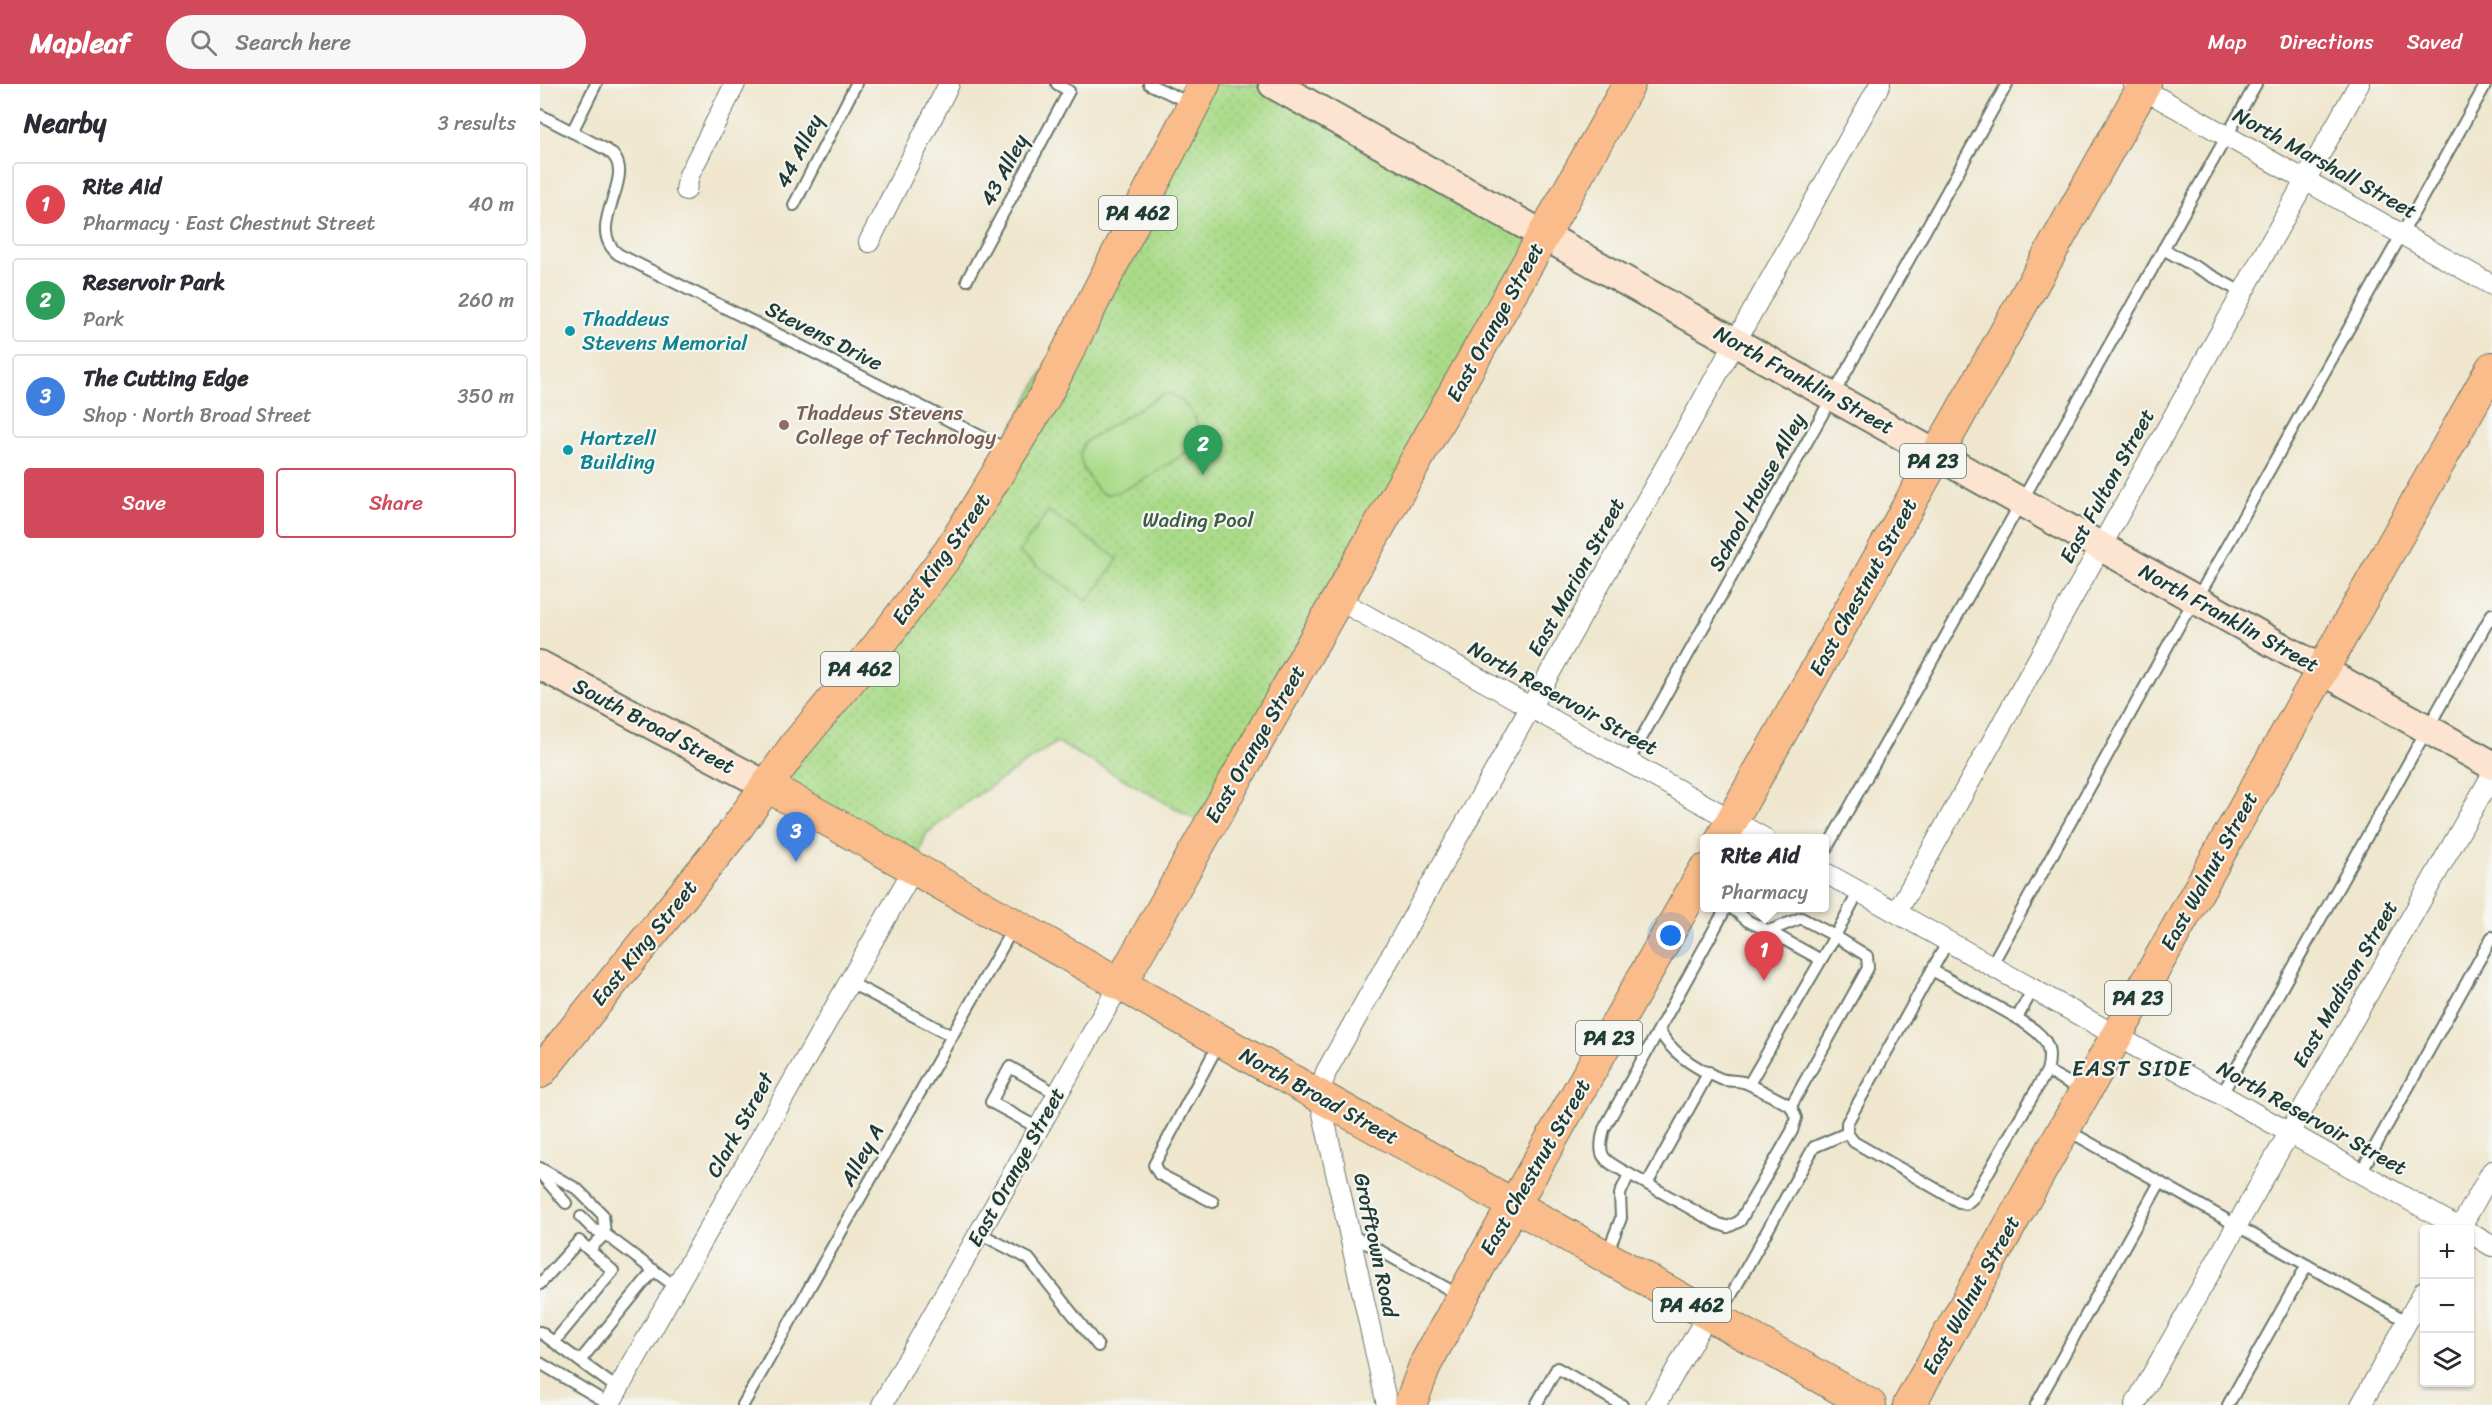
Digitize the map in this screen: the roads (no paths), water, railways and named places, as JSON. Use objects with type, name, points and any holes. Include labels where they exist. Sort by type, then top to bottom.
[{"type":"main road","name":"North Franklin Street","points":[[1274,84],[2492,765]]},
{"type":"main road","name":"East Orange Street","points":[[1120,984],[1629,84]]},
{"type":"main road","name":"East Chestnut Street","points":[[1727,829],[2140,86]]},
{"type":"main road","name":"East King Street","points":[[540,1072],[769,787],[795,746],[918,595],[1013,452],[1044,398],[1199,94]]},
{"type":"main road","name":"East Walnut Street","points":[[1909,1405],[2492,368]]},
{"type":"main road","name":"South Broad Street","points":[[540,665],[769,787]]},
{"type":"main road","name":"North Broad Street","points":[[769,787],[1870,1405]]},
{"type":"main road","name":"East Chestnut Street","points":[[1410,1405],[1426,1363],[1462,1297],[1700,884]]},
{"type":"street","points":[[686,190],[689,175],[735,84]]},
{"type":"street","points":[[869,242],[949,84]]},
{"type":"street","name":"East Marion Street","points":[[1319,1095],[1329,1066],[1880,84]]},
{"type":"street","name":"East Fulton Street","points":[[1897,912],[2359,84]]},
{"type":"street","name":"North Marshall Street","points":[[2140,86],[2492,285]]},
{"type":"street","name":"North Reservoir Street","points":[[1337,599],[1628,762],[1727,829],[1748,834]]},
{"type":"street","name":"East Madison Street","points":[[2135,1405],[2492,775]]},
{"type":"street","name":"Clark Street","points":[[612,1399],[914,868]]},
{"type":"street","name":"North Reservoir Street","points":[[1829,875],[2454,1225]]},
{"type":"street","name":"East Orange Street","points":[[882,1405],[1120,984]]},
{"type":"street","name":"Grofftown Road","points":[[1319,1095],[1387,1405]]},
{"type":"street","points":[[2465,1225],[2492,1171]]},
{"type":"street","name":"North Reservoir Street","points":[[2474,1236],[2492,1246]]},
{"type":"street","points":[[2361,1405],[2420,1299]]},
{"type":"street","points":[[1656,1405],[1713,1317]]},
{"type":"lane","points":[[540,115],[572,132],[596,84]]},
{"type":"lane","name":"44 Alley","points":[[794,205],[856,84]]},
{"type":"lane","name":"43 Alley","points":[[967,280],[1070,91],[1057,84]]},
{"type":"lane","points":[[1149,84],[1199,94]]},
{"type":"lane","name":"School House Alley","points":[[1628,762],[2007,84]]},
{"type":"lane","points":[[1829,844],[2256,84]]},
{"type":"lane","points":[[1991,966],[2486,84]]},
{"type":"lane","name":"Stevens Drive","points":[[572,132],[613,153],[620,182],[605,223],[611,246],[618,254],[1013,452]]},
{"type":"lane","points":[[2163,249],[2243,293]]},
{"type":"lane","points":[[2222,1094],[2492,614]]},
{"type":"lane","points":[[1744,1082],[1821,960],[1859,891]]},
{"type":"lane","points":[[1659,1030],[1667,1044],[1709,1072],[1724,1080],[1744,1082],[1791,1106],[1796,1118],[1792,1131],[1740,1221],[1728,1227],[1716,1223],[1604,1160],[1599,1148],[1604,1130],[1659,1030],[1719,922],[1724,912]]},
{"type":"lane","points":[[1737,912],[1748,921],[1821,960]]},
{"type":"lane","points":[[1769,931],[1801,918],[1867,956],[1868,968],[1791,1106]]},
{"type":"lane","name":"Alley A","points":[[743,1405],[1014,925]]},
{"type":"lane","points":[[2361,1172],[2492,937]]},
{"type":"lane","points":[[1932,970],[2017,1018],[2044,1037],[2050,1057],[2047,1071],[1974,1197],[1966,1204],[1854,1142],[1847,1133],[1847,1123],[1948,941]]},
{"type":"lane","points":[[849,982],[952,1036]]},
{"type":"lane","points":[[2017,1018],[2033,989]]},
{"type":"lane","points":[[1213,1202],[1159,1174],[1154,1165],[1221,1040]]},
{"type":"lane","points":[[1038,1128],[991,1102],[1010,1067],[1057,1094]]},
{"type":"lane","points":[[2047,1071],[2085,1092]]},
{"type":"lane","points":[[1647,1185],[1709,1072]]},
{"type":"lane","points":[[2064,1129],[2408,1322]]},
{"type":"lane","points":[[1713,1317],[1814,1148],[1847,1133]]},
{"type":"lane","points":[[540,1168],[577,1189],[603,1215],[605,1234]]},
{"type":"lane","points":[[540,1173],[566,1203]]},
{"type":"lane","points":[[1606,1257],[1621,1218],[1620,1194],[1629,1174]]},
{"type":"lane","points":[[2036,1405],[2160,1182]]},
{"type":"lane","points":[[581,1217],[593,1229],[605,1234],[676,1287]]},
{"type":"lane","points":[[979,1233],[1029,1259],[1098,1346]]},
{"type":"lane","points":[[589,1250],[605,1234]]},
{"type":"lane","points":[[1349,1234],[1462,1297]]},
{"type":"lane","points":[[540,1284],[579,1241],[613,1271],[554,1342]]},
{"type":"lane","points":[[2229,1405],[2307,1265]]},
{"type":"lane","points":[[580,1361],[654,1270]]},
{"type":"lane","points":[[540,1332],[580,1361],[612,1399]]},
{"type":"lane","points":[[540,1363],[612,1399]]},
{"type":"lane","points":[[1536,1405],[1557,1368],[1622,1405]]},
{"type":"place","name":"Thaddeus Stevens Memorial","points":[[570,331]]},
{"type":"place","name":"Thaddeus Stevens College of Technology","points":[[784,425]]},
{"type":"place","name":"Hartzell Building","points":[[568,450]]},
{"type":"place","name":"Reservoir Park","points":[[1203,475]]},
{"type":"place","name":"The Cutting Edge","points":[[796,862]]},
{"type":"place","name":"Rite Aid","points":[[1764,981]]},
{"type":"district","name":"EAST SIDE","points":[[2132,1068]]},
{"type":"park label","name":"Wading Pool","points":[[1198,520]]}]
